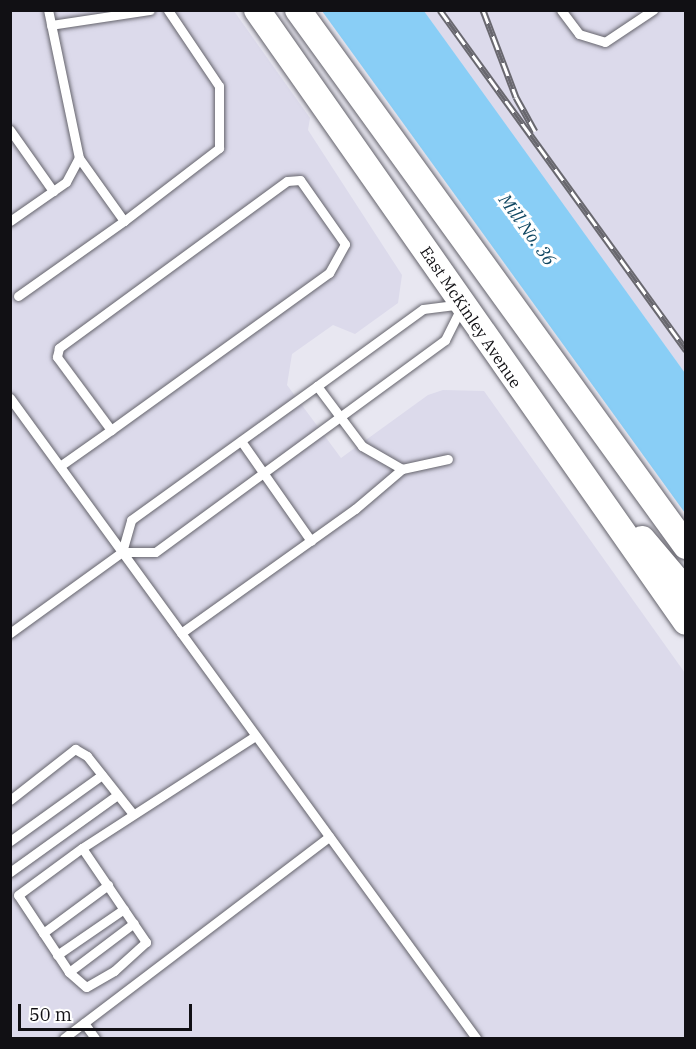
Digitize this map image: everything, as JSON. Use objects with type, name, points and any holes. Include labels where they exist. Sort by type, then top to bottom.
[{"type":"main road","name":"East McKinley Avenue","points":[[257,10],[463,304],[570,462],[686,622]]},
{"type":"main road","points":[[298,10],[686,546]]},
{"type":"main road","points":[[463,304],[495,282]]},
{"type":"main road","points":[[570,462],[669,568],[686,591]]},
{"type":"lane","points":[[48,10],[79,158],[124,221]]},
{"type":"lane","points":[[51,26],[150,10]]},
{"type":"lane","points":[[18,297],[124,221],[219,148],[219,86],[168,10]]},
{"type":"lane","points":[[561,10],[579,34],[605,42],[653,10]]},
{"type":"lane","points":[[10,130],[53,191]]},
{"type":"lane","points":[[10,221],[66,182],[79,158]]},
{"type":"lane","points":[[60,466],[329,273],[345,244],[300,180],[286,181],[59,348],[57,357],[111,429]]},
{"type":"lane","points":[[122,552],[131,520],[423,309],[463,304]]},
{"type":"lane","points":[[10,633],[122,552],[155,552],[264,473],[445,340],[463,304]]},
{"type":"lane","points":[[317,386],[362,446],[402,470]]},
{"type":"lane","points":[[10,398],[476,1038]]},
{"type":"lane","points":[[241,441],[311,541]]},
{"type":"lane","points":[[181,633],[311,541],[402,470],[448,459]]},
{"type":"lane","points":[[18,895],[82,848],[255,736]]},
{"type":"lane","points":[[10,800],[75,749],[87,756],[133,814]]},
{"type":"lane","points":[[10,841],[102,775]]},
{"type":"lane","points":[[10,872],[117,795]]},
{"type":"lane","points":[[64,1038],[329,837]]},
{"type":"lane","points":[[10,886],[69,972],[86,987],[114,970],[146,942],[82,848]]},
{"type":"lane","points":[[43,933],[108,885]]},
{"type":"lane","points":[[57,955],[124,909]]},
{"type":"lane","points":[[69,972],[134,923]]},
{"type":"lane","points":[[84,1023],[95,1038]]},
{"type":"shaded area","points":[[10,11],[234,11],[310,118],[308,130],[402,275],[398,303],[355,334],[333,325],[292,354],[287,385],[341,458],[428,395],[443,390],[484,391],[685,673],[685,1038],[11,1038]]},
{"type":"shaded area","points":[[424,11],[685,11],[685,373],[496,113]]},
{"type":"water","name":"Mill No. 36","points":[[322,11],[424,11],[685,373],[685,513]]},
{"type":"railway","points":[[440,10],[686,350]]},
{"type":"railway","points":[[483,10],[516,97],[535,131]]}]
